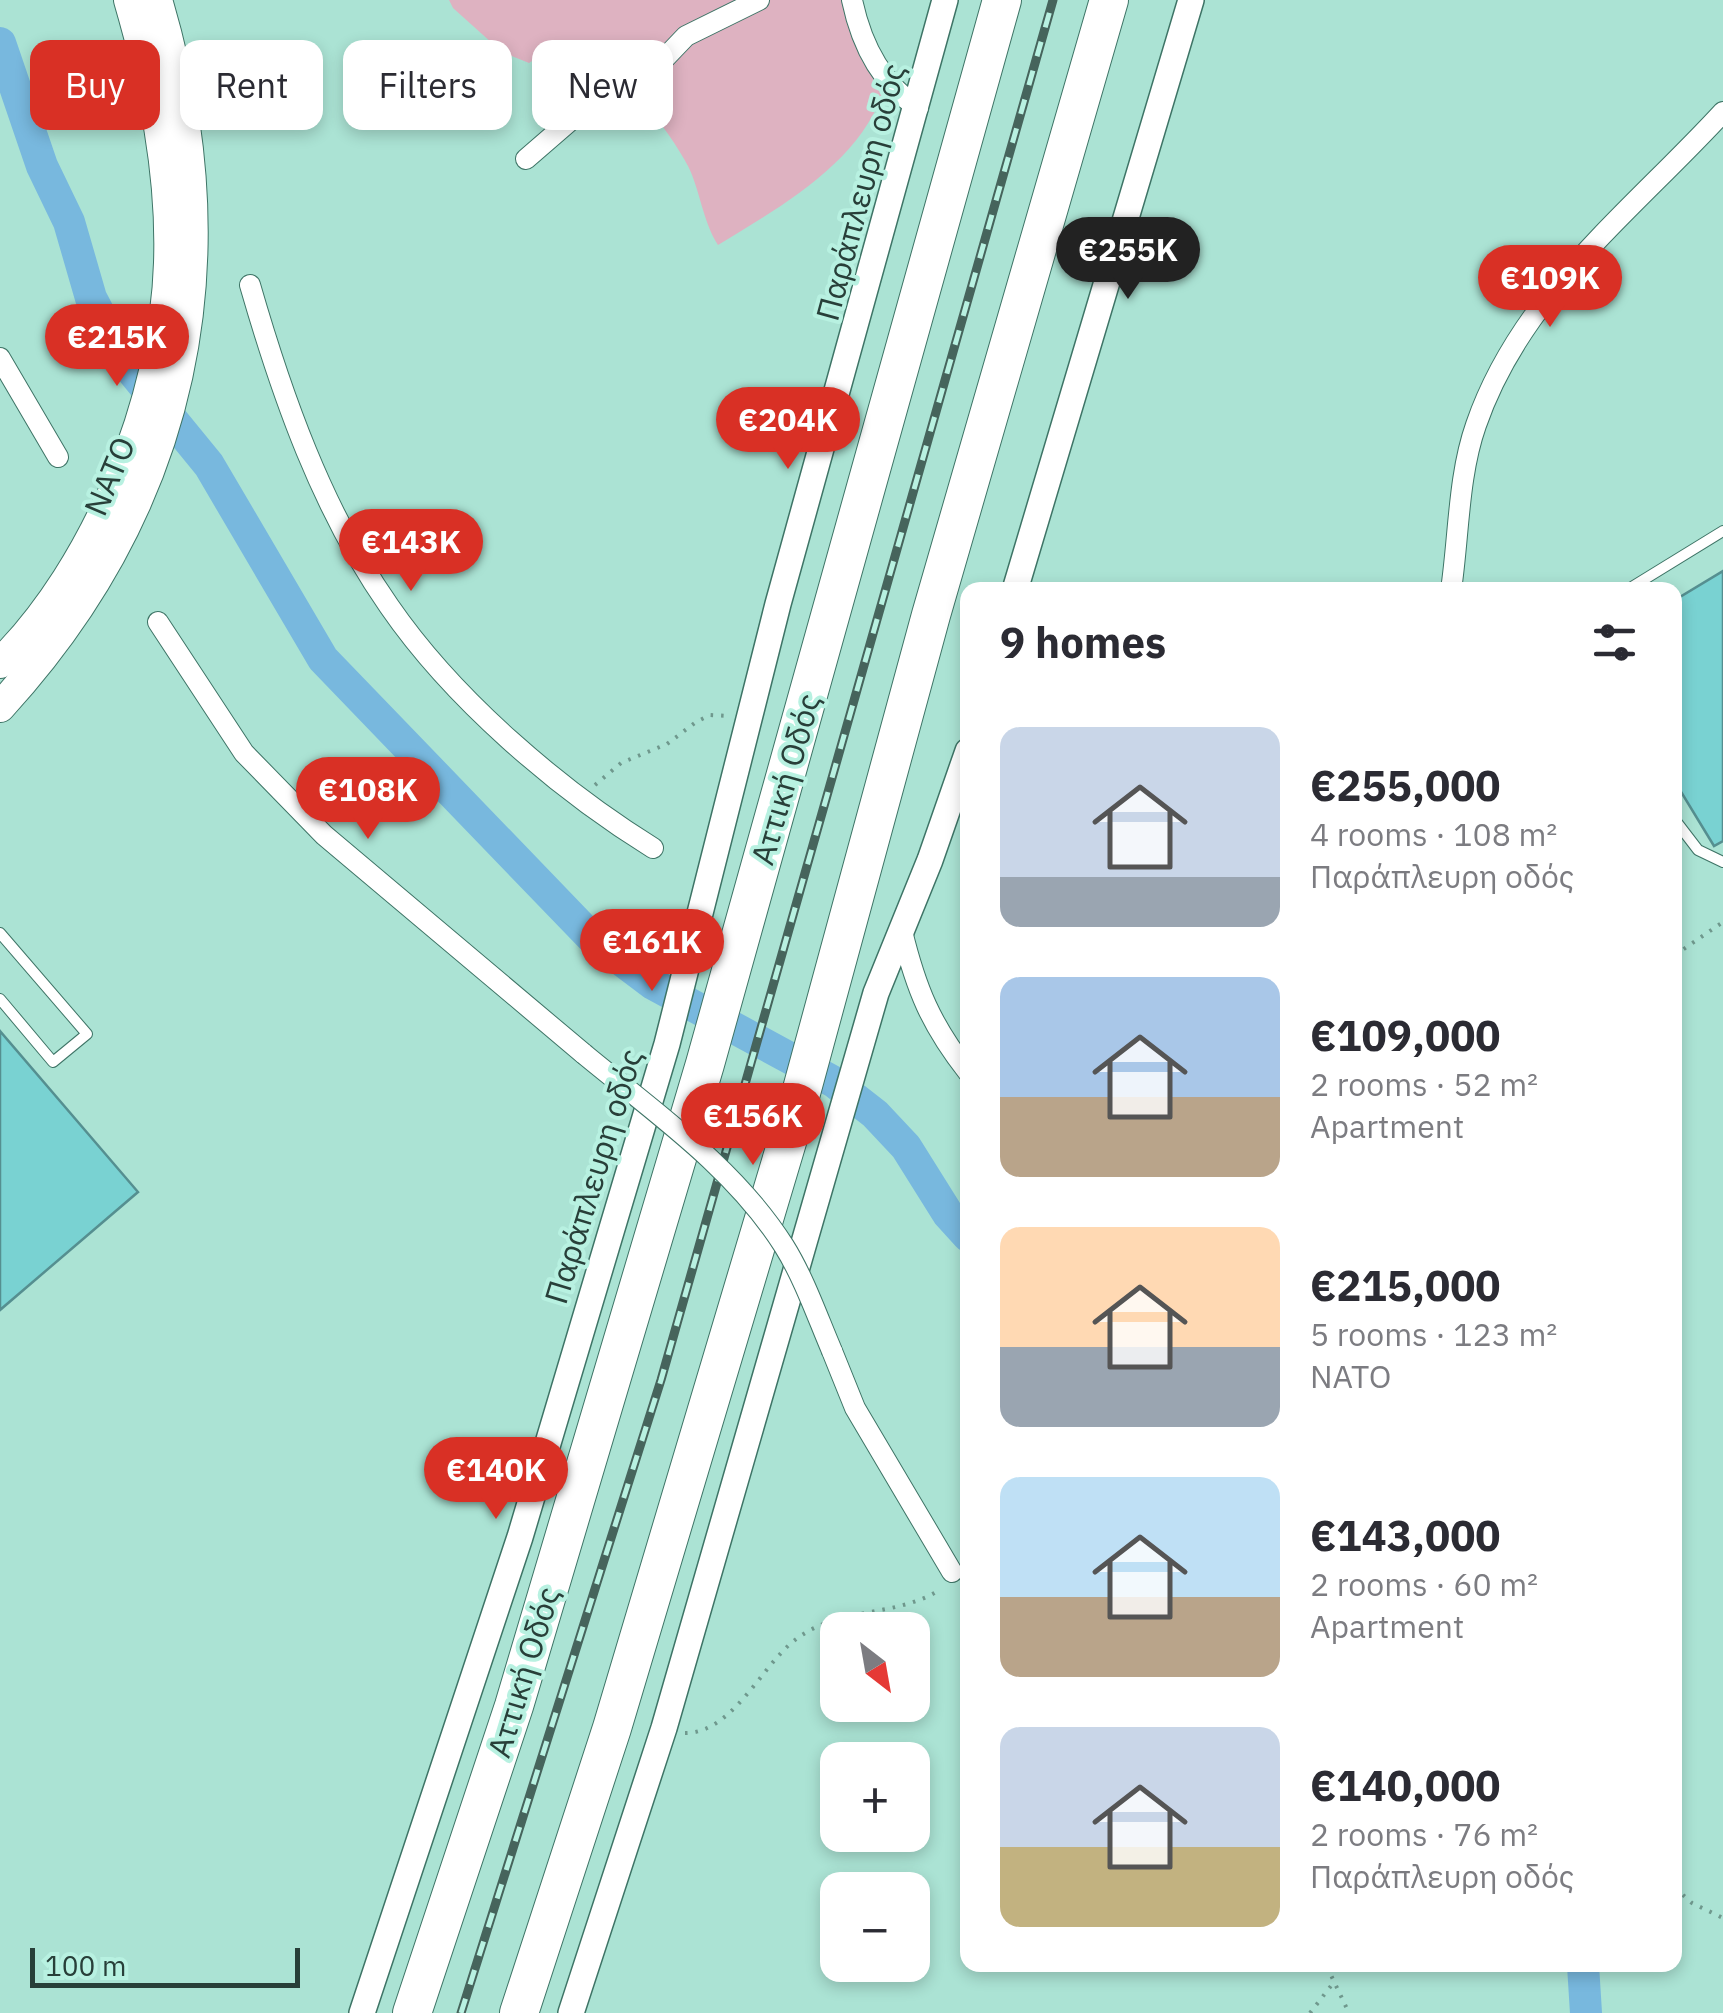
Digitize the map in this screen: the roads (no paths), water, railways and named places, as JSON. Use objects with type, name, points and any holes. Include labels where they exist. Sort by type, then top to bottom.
[{"type":"highway","name":"Αττική Οδός","points":[[412,2013],[514,1706],[705,1064],[1002,0]]},
{"type":"highway","points":[[520,2013],[612,1728],[819,1031],[931,615],[1109,0]]},
{"type":"main road","name":"ΝΑΤΟ","points":[[129,0],[163,148],[170,263],[179,301]]},
{"type":"main road","name":"ΝΑΤΟ","points":[[0,707],[80,608],[128,494],[137,430],[195,262],[188,138],[157,0]]},
{"type":"main road","name":"ΝΑΤΟ","points":[[0,664],[128,494]]},
{"type":"street","points":[[526,158],[593,101],[663,60],[686,36],[759,0]]},
{"type":"street","points":[[852,0],[862,36],[880,70],[900,96],[918,108]]},
{"type":"street","name":"Παράπλευρη οδός","points":[[362,2013],[520,1537],[667,1044],[749,716],[945,0]]},
{"type":"street","points":[[1016,582],[1191,0]]},
{"type":"street","points":[[1452,582],[1466,461],[1476,425],[1529,317],[1559,279],[1723,112]]},
{"type":"street","points":[[250,284],[276,372],[307,453],[352,546],[390,608],[467,695],[528,756],[653,848]]},
{"type":"street","points":[[0,358],[58,457]]},
{"type":"street","points":[[158,622],[244,752],[324,835],[696,1146],[756,1208],[785,1247],[854,1408],[952,1572]]},
{"type":"street","points":[[571,2013],[664,1728],[858,1053],[960,773]]},
{"type":"street","points":[[902,931],[917,992],[941,1038],[960,1062]]},
{"type":"lane","points":[[1639,582],[1723,532]]},
{"type":"lane","points":[[1682,829],[1698,850],[1723,862]]},
{"type":"lane","points":[[0,933],[86,1034],[53,1062],[0,1000]]},
{"type":"waterway","points":[[0,43],[42,166],[69,222],[91,298],[124,361],[209,465],[323,659],[592,938],[653,984],[834,1082],[875,1114],[906,1147],[960,1227]]},
{"type":"waterway","points":[[1583,1972],[1586,2013]]},
{"type":"railway","points":[[461,2013],[661,1380],[1053,0]]}]
